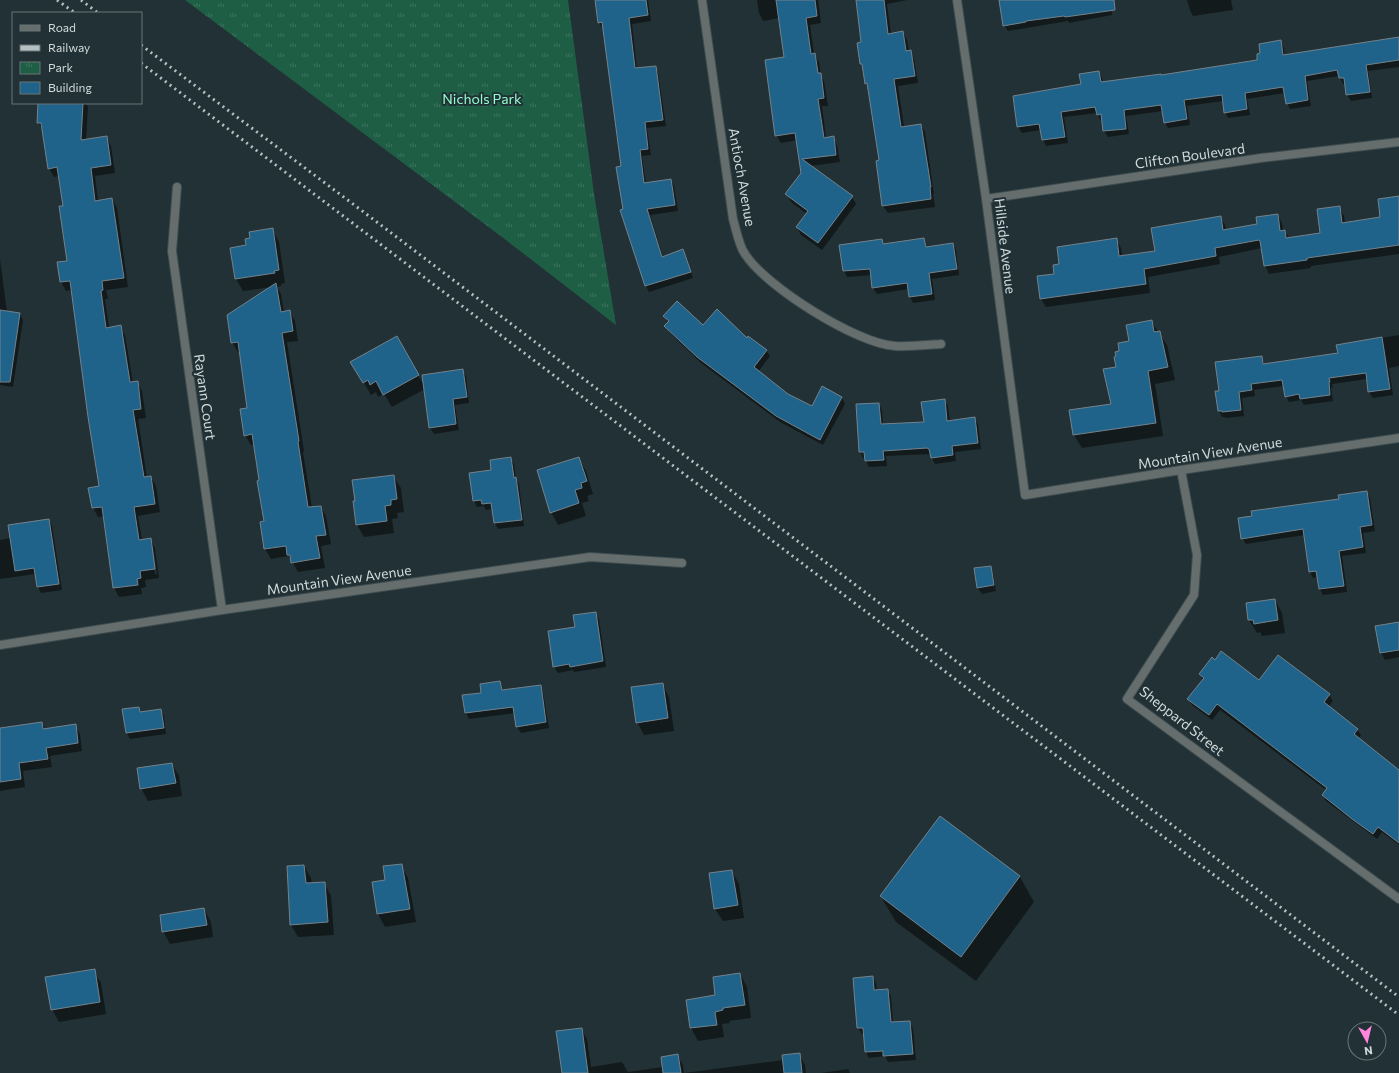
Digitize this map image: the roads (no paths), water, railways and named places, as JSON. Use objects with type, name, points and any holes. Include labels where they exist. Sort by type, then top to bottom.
[{"type":"street","name":"Antioch Avenue","points":[[702,0],[733,220],[744,254],[767,279],[826,320],[867,340],[894,346],[941,344]]},
{"type":"street","name":"Hillside Avenue","points":[[957,0],[986,199],[1025,495]]},
{"type":"street","name":"Clifton Boulevard","points":[[986,199],[1261,158],[1399,142]]},
{"type":"street","name":"Rayann Court","points":[[177,187],[172,251],[222,610]]},
{"type":"street","name":"Mountain View Avenue","points":[[1025,495],[1181,470],[1399,438]]},
{"type":"street","name":"Sheppard Street","points":[[1181,470],[1197,555],[1194,595],[1127,699],[1399,899]]},
{"type":"street","name":"Mountain View Avenue","points":[[0,645],[222,610],[590,557],[682,563]]},
{"type":"railway","points":[[57,0],[74,12]]},
{"type":"railway","points":[[81,0],[97,12]]},
{"type":"railway","points":[[142,46],[1399,997]]},
{"type":"railway","points":[[142,64],[1399,1015]]},
{"type":"park label","name":"Nichols Park","points":[[482,99]]}]
